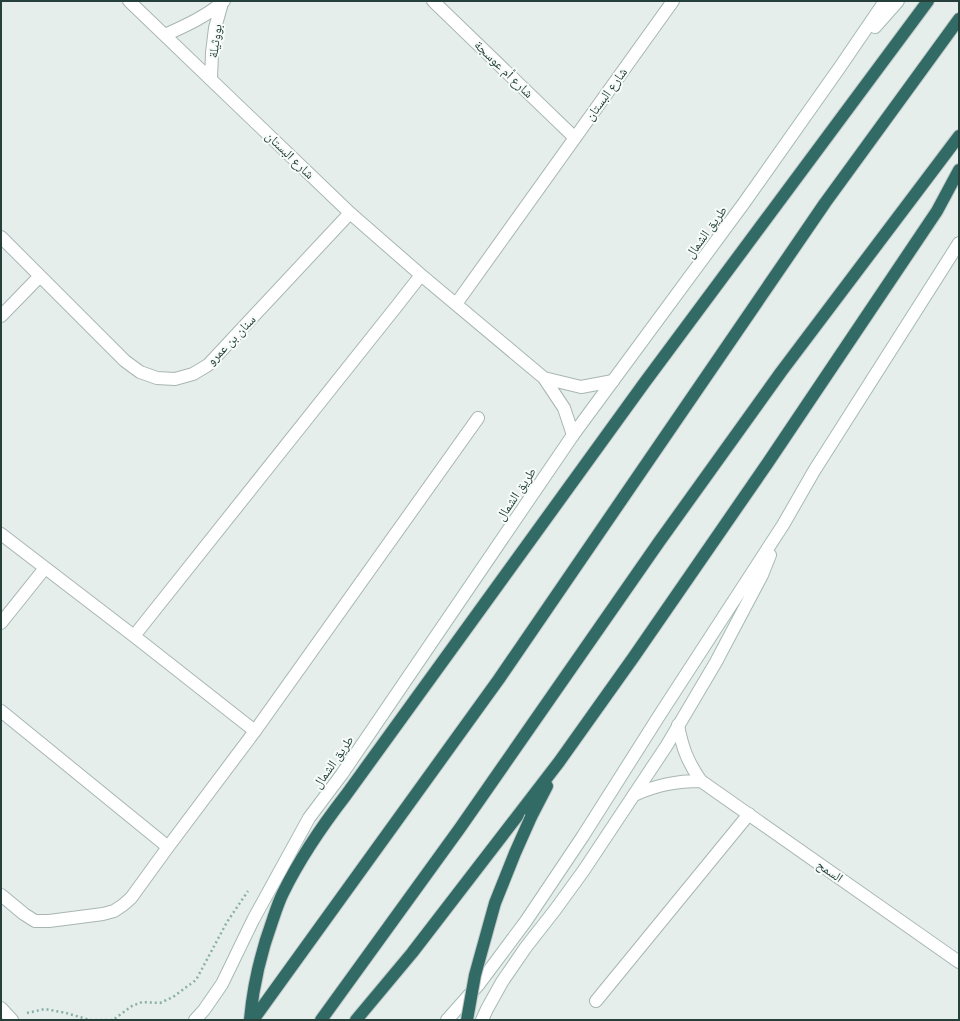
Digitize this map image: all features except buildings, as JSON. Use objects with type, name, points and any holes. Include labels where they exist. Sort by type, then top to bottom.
[{"type":"highway","points":[[250,1020],[258,966],[269,932],[282,895],[304,854],[326,821],[640,389],[928,1]]},
{"type":"highway","points":[[253,1020],[499,678],[825,203],[959,19]]},
{"type":"highway","points":[[321,1020],[460,828],[659,542],[781,372],[959,136]]},
{"type":"highway","points":[[356,1020],[412,953],[559,762],[633,658],[767,464],[937,212],[959,170]]},
{"type":"highway","points":[[467,1020],[475,975],[495,903],[531,817],[559,762]]},
{"type":"street","name":"شارع البستان","points":[[130,1],[350,213],[421,275],[544,378],[564,408],[573,435]]},
{"type":"street","name":"شارع أم عوسجة","points":[[433,1],[575,138]]},
{"type":"street","name":"شارع البستان","points":[[456,304],[674,1]]},
{"type":"street","name":"طريق الشمال","points":[[195,1020],[202,1015],[222,984],[253,920],[309,818],[342,774],[573,435],[744,203],[885,1]]},
{"type":"street","points":[[840,67],[898,1]]},
{"type":"street","name":"بووثيلة","points":[[165,35],[185,26],[223,2]]},
{"type":"street","name":"بووثيلة","points":[[211,79],[215,28],[223,2]]},
{"type":"street","name":"سنان بن عمرو","points":[[1,237],[125,361],[140,372],[157,378],[175,379],[193,374],[208,365],[350,213]]},
{"type":"street","points":[[447,1020],[479,984],[526,921],[583,836],[783,525],[814,471],[959,243]]},
{"type":"street","points":[[134,636],[421,275]]},
{"type":"street","points":[[1,316],[40,276]]},
{"type":"street","name":"شارع البستان","points":[[544,378],[581,387],[613,381]]},
{"type":"street","points":[[1,895],[24,914],[35,920],[49,921],[103,914],[114,911],[131,898],[255,731],[478,418]]},
{"type":"street","points":[[482,1020],[502,982],[526,947],[584,870],[667,745],[716,662],[762,575],[783,525]]},
{"type":"street","points":[[1,534],[255,731]]},
{"type":"street","points":[[1,623],[45,568]]},
{"type":"street","points":[[1,710],[168,847]]},
{"type":"street","name":"السمح","points":[[678,725],[686,755],[692,768],[701,781],[959,962]]},
{"type":"street","points":[[634,795],[660,785],[701,781]]},
{"type":"street","points":[[596,1001],[749,814]]},
{"type":"street","points":[[1,1008],[11,1018]]},
{"type":"path","points":[[11,1018],[45,1010],[66,1013],[90,1020],[113,1020],[132,1006],[142,1002],[160,1003],[173,997],[196,980],[228,922],[249,889]]}]
